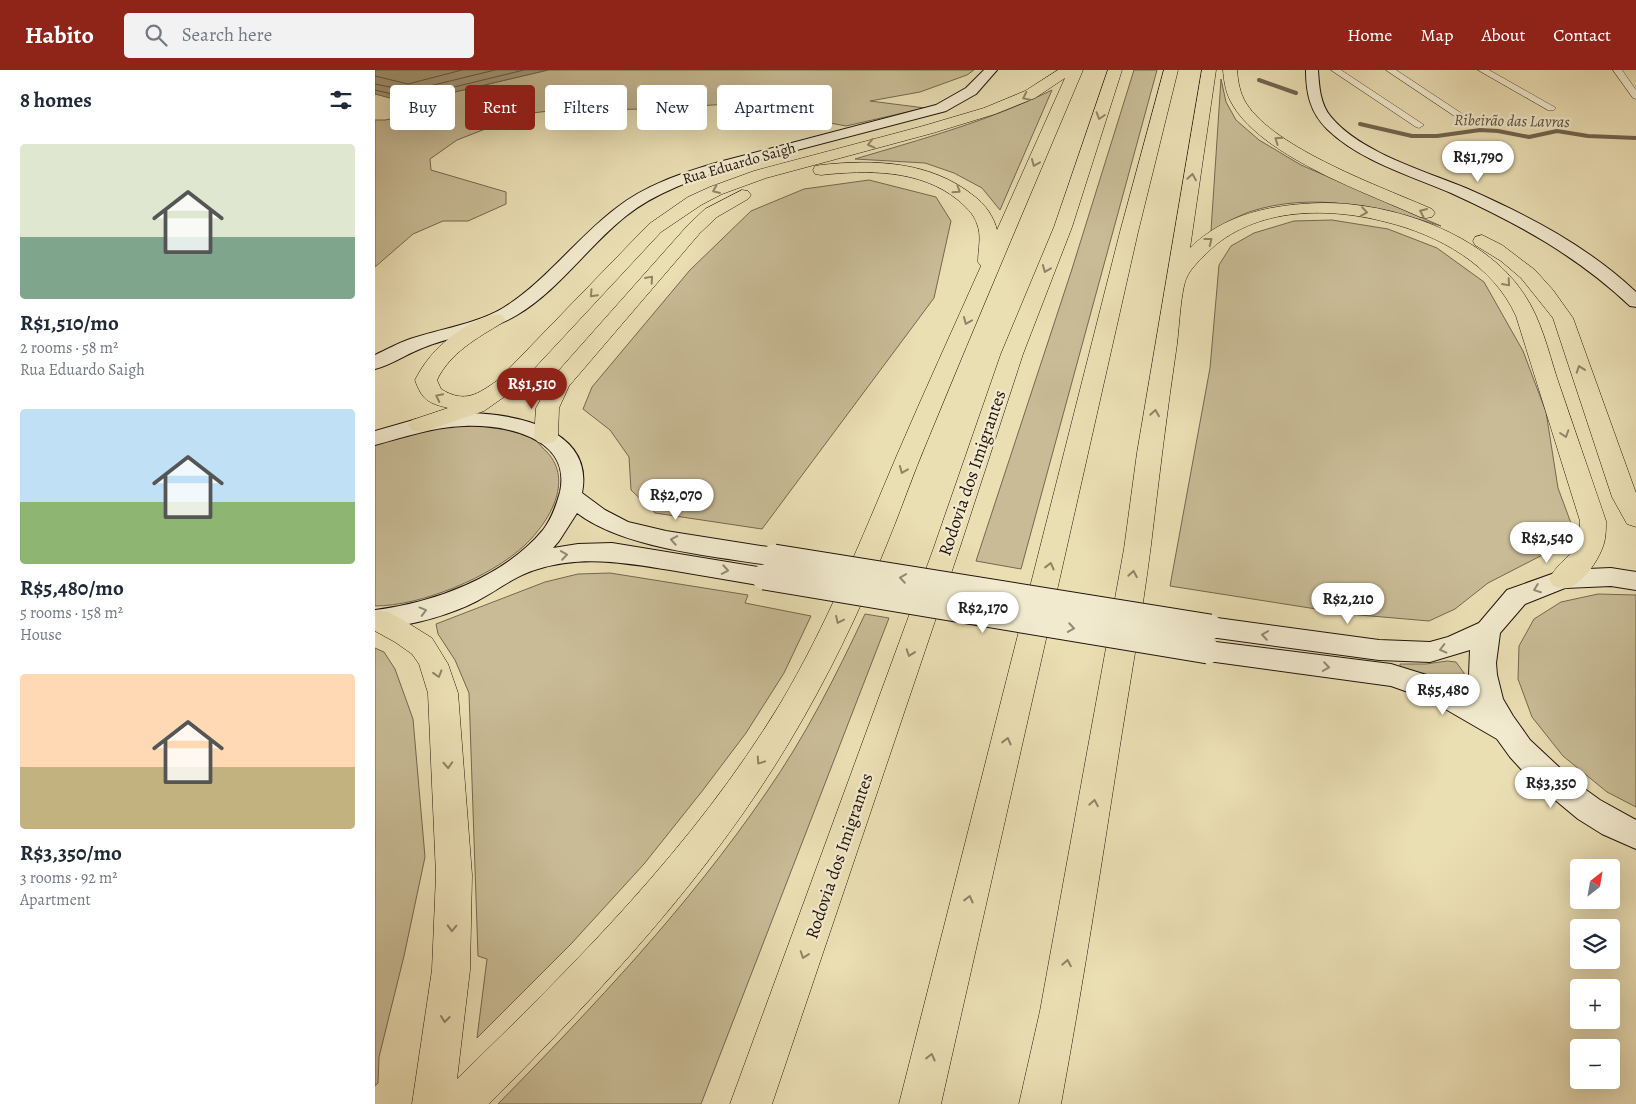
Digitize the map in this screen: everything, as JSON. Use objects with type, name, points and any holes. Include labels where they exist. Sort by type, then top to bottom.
[{"type":"highway","points":[[420,425],[458,413],[486,400],[507,385],[655,228],[672,214],[701,197],[735,182],[774,169],[927,130],[1008,105],[1029,96],[1067,70]]},
{"type":"highway","points":[[460,1104],[536,1029],[684,868],[779,734],[828,644],[871,550],[914,444],[1076,70]]},
{"type":"highway","name":"Rodovia dos Imigrantes","points":[[751,1104],[939,569],[1012,354],[1063,227],[1115,70]]},
{"type":"highway","points":[[920,1104],[1129,232],[1171,70]]},
{"type":"highway","points":[[1040,1104],[1059,1011],[1137,549],[1149,452],[1209,70]]},
{"type":"highway","points":[[1230,70],[1232,89],[1243,109],[1260,128],[1283,144],[1330,169],[1455,226],[1501,252],[1528,272],[1548,295],[1563,318],[1625,496],[1636,518]]},
{"type":"highway","points":[[546,437],[545,412],[561,382],[694,228],[711,213],[736,197],[769,183],[804,173],[838,168],[872,168],[913,172],[942,181],[962,193],[981,211],[988,231],[986,276]]},
{"type":"highway","points":[[1177,277],[1197,250],[1211,238],[1251,218],[1281,211],[1315,208],[1347,209],[1380,214],[1441,235],[1471,251],[1498,274],[1516,294],[1526,316],[1593,521],[1593,539],[1587,556],[1563,579]]},
{"type":"highway","points":[[486,400],[466,403],[441,399],[431,393],[426,380],[432,368],[450,349],[495,319]]},
{"type":"highway","points":[[377,620],[412,636],[427,650],[436,666],[443,693],[454,875],[451,970],[433,1104]]},
{"type":"highway","points":[[1050,1104],[1059,1011]]},
{"type":"main road","name":"Rua Eduardo Saigh","points":[[375,363],[414,344],[495,319],[511,311],[532,296],[621,212],[658,189],[689,176],[724,165],[931,111],[951,103],[971,91],[991,70]]},
{"type":"main road","points":[[1312,70],[1312,94],[1317,108],[1339,133],[1361,147],[1525,222],[1602,271],[1636,302]]},
{"type":"main road","points":[[377,437],[420,425],[456,420],[491,420],[521,426],[546,437],[561,449],[571,467],[573,483],[565,514],[553,532],[539,548],[517,566],[487,586],[453,602],[416,613],[377,620]]},
{"type":"main road","points":[[571,496],[597,516],[621,528],[769,567]]},
{"type":"main road","points":[[517,566],[557,556],[596,551],[769,567],[1209,639],[1418,682],[1442,691],[1506,730]]},
{"type":"main road","points":[[1209,639],[1407,653],[1430,652],[1455,646],[1488,630],[1516,597],[1563,579],[1611,577],[1636,581]]},
{"type":"main road","points":[[1488,630],[1483,652],[1483,676],[1491,702],[1506,730],[1550,781],[1614,826],[1636,835]]},
{"type":"street","points":[[1335,70],[1419,126]]},
{"type":"street","points":[[1390,70],[1462,117]]},
{"type":"street","points":[[1482,70],[1551,108]]},
{"type":"street","points":[[1617,70],[1636,96]]},
{"type":"shaded area","points":[[548,70],[974,70],[967,75],[920,92],[870,101],[925,108],[846,126],[832,123],[832,85],[717,85],[717,105],[707,105],[707,85],[637,85],[637,109],[627,109],[627,85],[545,85],[545,111],[535,113],[535,85],[484,85]]},
{"type":"shaded area","points":[[1134,70],[1157,70],[1021,569],[976,561],[1072,269]]},
{"type":"shaded area","points":[[1221,79],[1226,102],[1236,120],[1259,140],[1301,165],[1441,226],[1370,208],[1321,202],[1273,206],[1249,212],[1211,231]]},
{"type":"shaded area","points":[[465,90],[465,130],[483,130],[457,140],[430,159],[431,170],[506,192],[506,204],[468,221],[443,221],[413,234],[375,267],[375,120],[390,119],[390,130],[455,130],[455,92]]},
{"type":"shaded area","points":[[1052,90],[1000,210],[982,188],[954,173],[925,163],[855,159],[980,120]]},
{"type":"shaded area","points":[[869,180],[936,197],[951,221],[934,298],[762,529],[655,513],[631,490],[629,457],[610,430],[583,409],[592,387],[690,270],[751,211],[804,189]]},
{"type":"shaded area","points":[[1332,220],[1388,229],[1437,248],[1484,282],[1523,351],[1546,412],[1558,488],[1572,526],[1556,548],[1488,583],[1455,609],[1429,621],[1348,614],[1170,586],[1210,368],[1219,265],[1231,246],[1254,233],[1294,221]]},
{"type":"shaded area","points":[[470,425],[521,434],[536,441],[547,452],[555,463],[558,476],[558,488],[550,513],[534,536],[525,545],[494,568],[455,588],[434,595],[393,605],[375,606],[375,445],[427,429]]},
{"type":"shaded area","points":[[610,573],[748,595],[745,603],[811,616],[784,673],[746,733],[703,790],[644,864],[571,944],[477,1038],[487,959],[478,956],[469,693],[455,660],[438,634],[436,624],[545,582],[578,574]]},
{"type":"shaded area","points":[[1598,594],[1636,595],[1636,807],[1607,792],[1563,756],[1532,717],[1518,679],[1519,646],[1534,619],[1561,602]]},
{"type":"shaded area","points":[[865,614],[889,618],[701,1104],[498,1104],[639,954],[705,876],[736,835],[780,772],[807,728]]},
{"type":"shaded area","points":[[375,648],[384,652],[395,669],[413,719],[425,857],[404,956],[379,1057],[378,1083],[375,1086]]},
{"type":"shaded area","points":[[1447,661],[1456,662],[1464,673],[1470,698],[1436,680],[1400,668],[1400,664],[1426,664]]},
{"type":"water","points":[[375,70],[548,70],[484,85],[465,85],[465,90],[455,92],[455,85],[390,85],[390,98],[375,94]]},
{"type":"waterway","points":[[1259,80],[1296,93]]},
{"type":"waterway","name":"Ribeirão das Lavras","points":[[1360,124],[1412,136],[1437,136],[1480,130],[1498,131],[1529,137],[1557,131],[1588,136],[1636,138]]}]
